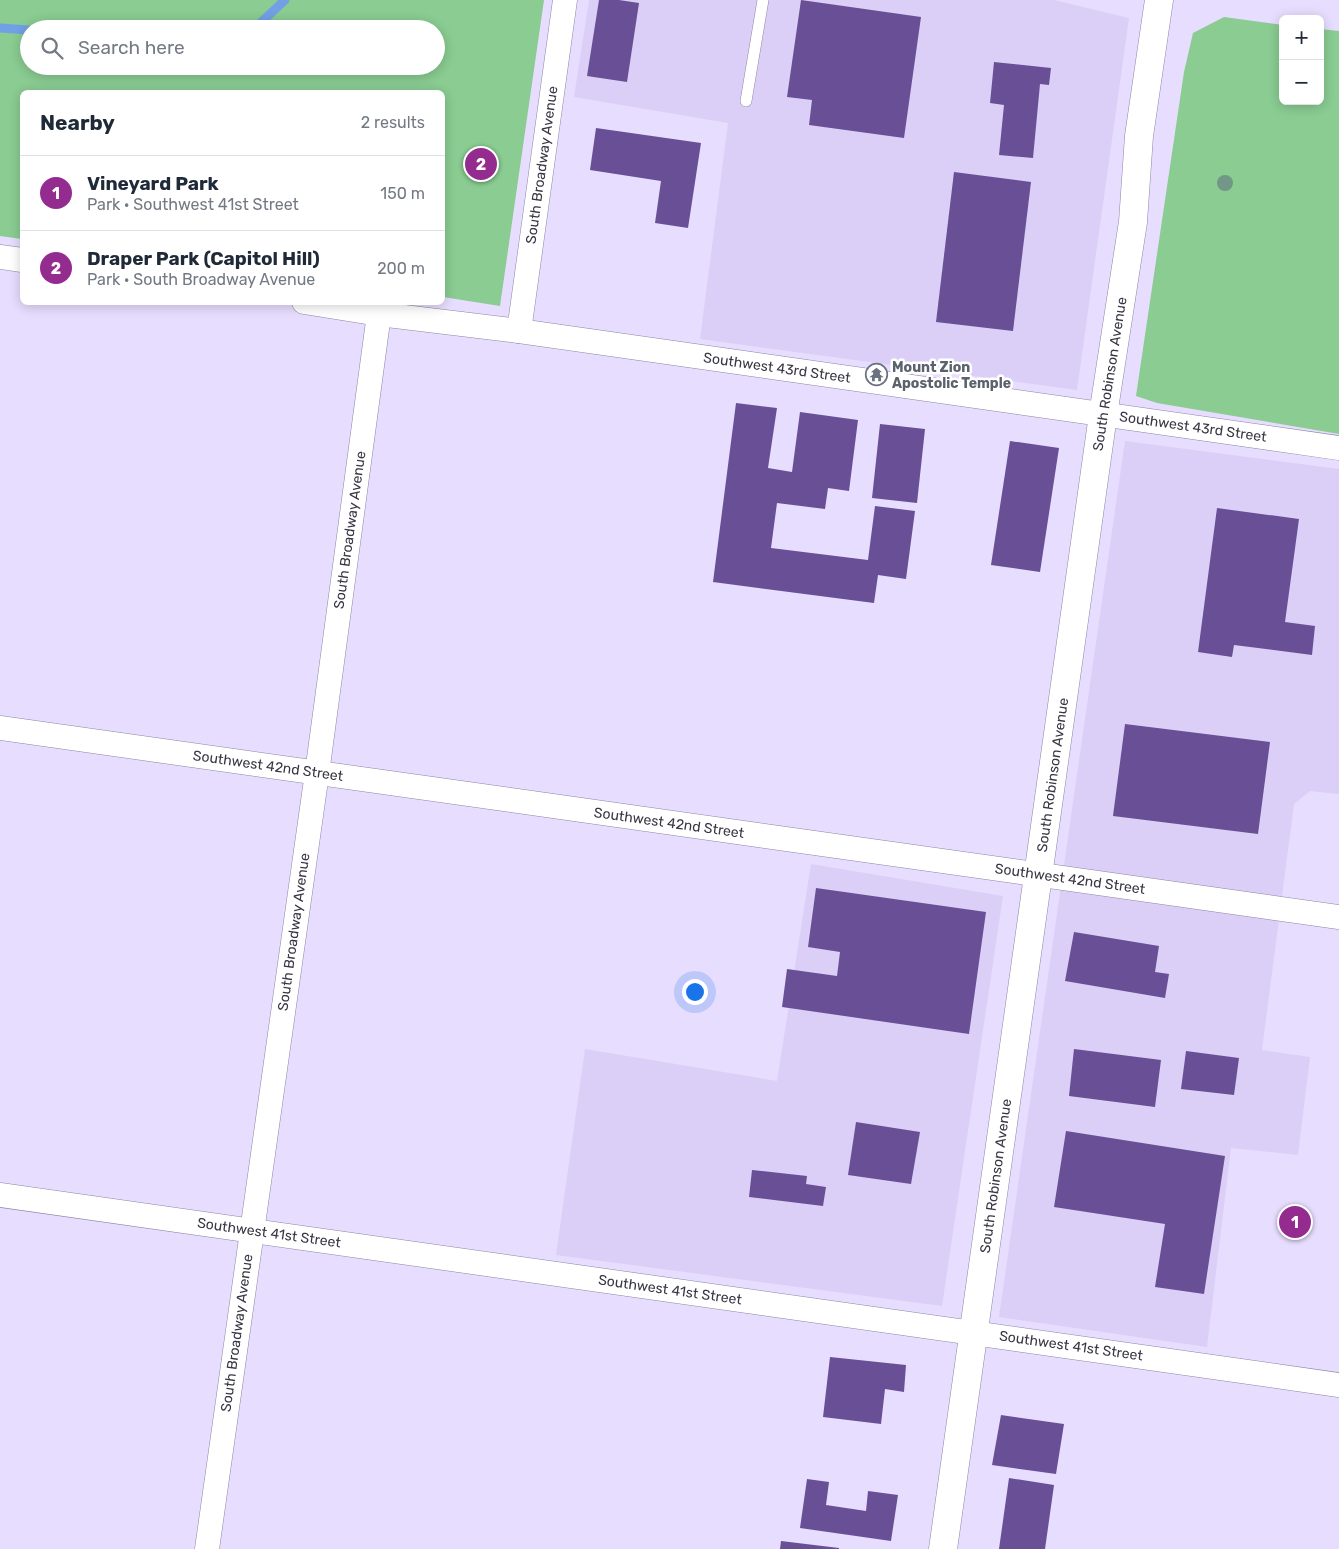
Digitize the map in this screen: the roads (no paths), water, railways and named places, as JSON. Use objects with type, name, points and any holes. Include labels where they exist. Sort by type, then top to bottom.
[{"type":"street","name":"South Broadway Avenue","points":[[519,331],[565,0]]},
{"type":"street","name":"South Robinson Avenue","points":[[943,1549],[1103,415],[1133,222],[1138,136],[1159,0]]},
{"type":"street","points":[[0,257],[20,260]]},
{"type":"street","name":"Southwest 43rd Street","points":[[323,305],[379,314],[519,331],[1339,448]]},
{"type":"street","name":"South Broadway Avenue","points":[[207,1549],[317,773],[379,314]]},
{"type":"street","name":"Southwest 42nd Street","points":[[0,728],[1339,917]]},
{"type":"street","name":"Southwest 41st Street","points":[[0,1195],[1339,1385]]},
{"type":"lane","points":[[746,101],[762,0]]},
{"type":"waterway","points":[[264,20],[285,0]]},
{"type":"waterway","points":[[0,28],[20,29]]},
{"type":"place","name":"Draper Park (Capitol Hill)","points":[[481,164]]},
{"type":"place","name":"Mount Zion Apostolic Temple","points":[[876,375]]},
{"type":"place","name":"Vineyard Park","points":[[1295,1222]]}]
